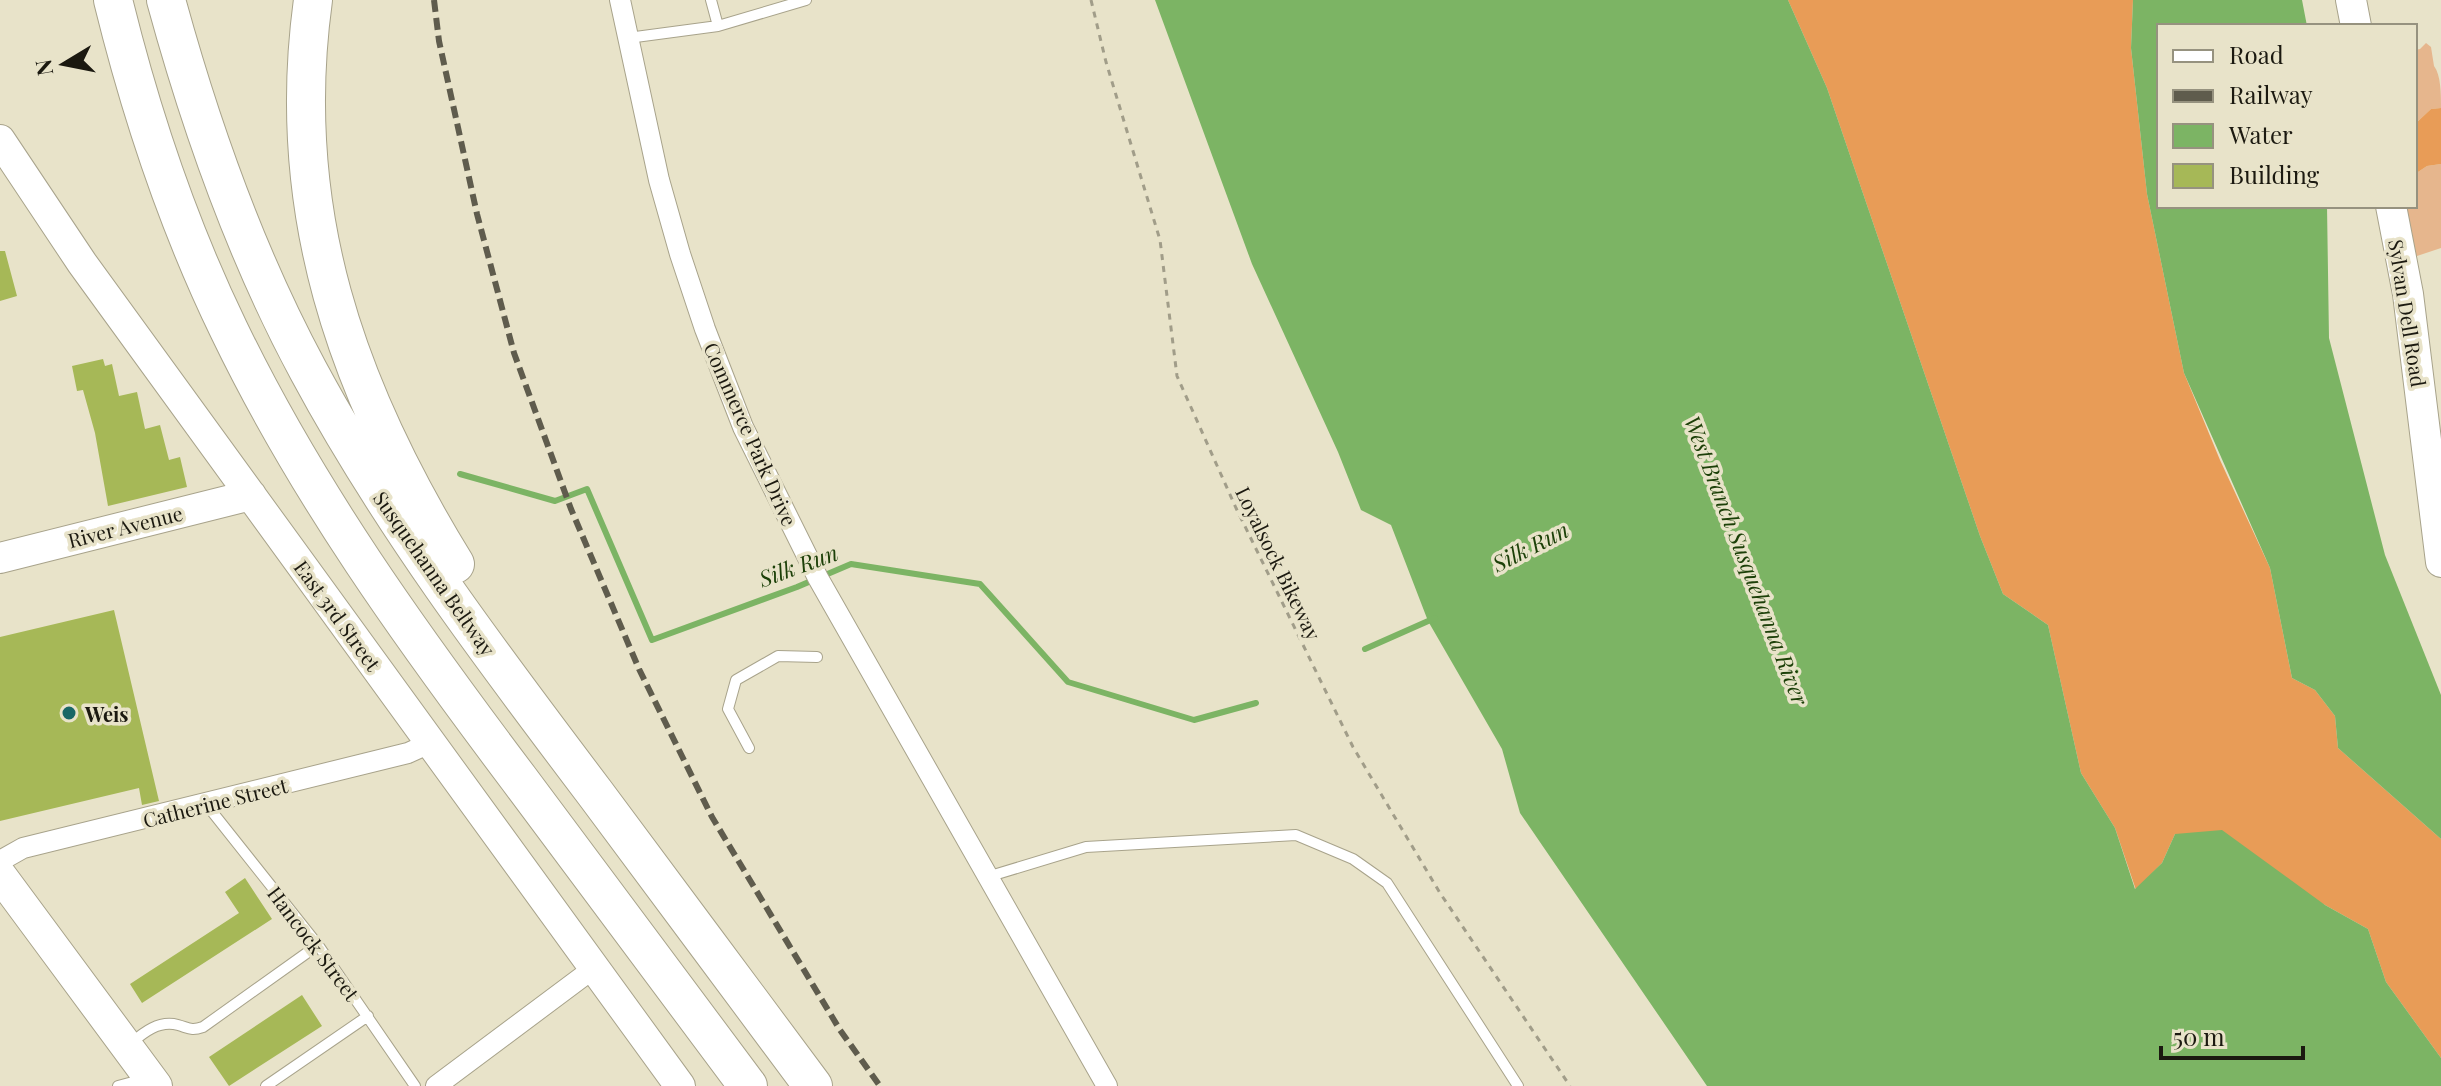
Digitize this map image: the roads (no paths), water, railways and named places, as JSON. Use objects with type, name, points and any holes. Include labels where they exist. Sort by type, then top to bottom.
[{"type":"highway","points":[[98,0],[132,113],[157,178],[260,391],[310,480],[357,554],[451,689],[748,1086]]},
{"type":"highway","points":[[113,0],[149,129],[178,214],[207,283]]},
{"type":"highway","name":"Susquehanna Beltway","points":[[166,0],[192,93],[220,176],[250,249],[306,368],[347,442],[393,516],[454,603],[813,1086]]},
{"type":"highway","points":[[313,0],[305,84],[311,200],[321,256],[353,362],[392,451],[433,528],[481,606],[582,752],[681,907]]},
{"type":"main road","points":[[2351,0],[2356,24]]},
{"type":"main road","name":"East 3rd Street","points":[[0,140],[82,263],[680,1086]]},
{"type":"main road","name":"Sylvan Dell Road","points":[[2391,208],[2408,294],[2441,562]]},
{"type":"main road","name":"River Avenue","points":[[0,558],[251,495]]},
{"type":"main road","points":[[0,875],[153,1082]]},
{"type":"street","name":"Commerce Park Drive","points":[[620,0],[659,180],[705,329],[743,427],[825,591],[1107,1086]]},
{"type":"street","name":"Catherine Street","points":[[0,861],[23,848],[408,753],[430,743]]},
{"type":"street","points":[[436,1086],[594,968]]},
{"type":"lane","points":[[711,0],[718,26]]},
{"type":"lane","points":[[628,38],[718,26],[806,0]]},
{"type":"lane","points":[[749,748],[728,709],[736,680],[778,656],[817,657]]},
{"type":"lane","name":"Hancock Street","points":[[206,804],[318,945],[415,1086]]},
{"type":"lane","points":[[987,877],[1086,847],[1296,835],[1313,841],[1353,859],[1387,883],[1518,1086]]},
{"type":"lane","points":[[127,1047],[154,1027],[177,1025],[188,1030],[203,1027],[318,945]]},
{"type":"lane","points":[[266,1086],[368,1016]]},
{"type":"lane","points":[[118,1086],[153,1082]]},
{"type":"water","name":"West Branch Susquehanna River","points":[[1155,0],[1788,0],[1827,88],[1980,536],[2003,594],[2048,625],[2081,773],[2115,828],[2135,889],[2162,863],[2175,834],[2222,830],[2325,905],[2368,929],[2386,982],[2441,1058],[2441,1086],[1707,1086],[1520,813],[1502,749],[1428,621],[1391,525],[1361,510],[1338,452],[1252,264]]},
{"type":"water","points":[[2133,0],[2302,0],[2307,24],[2157,24],[2157,208],[2327,208],[2329,338],[2385,555],[2441,695],[2441,839],[2338,748],[2335,716],[2315,690],[2292,678],[2270,568],[2184,373],[2147,194],[2131,48]]},
{"type":"waterway","name":"Silk Run","points":[[460,474],[555,501],[587,489],[652,640],[851,564],[980,584],[1068,682],[1194,720],[1256,703]]},
{"type":"waterway","name":"Silk Run","points":[[1365,649],[1435,618]]},
{"type":"railway","points":[[434,0],[439,41],[477,214],[514,353],[571,509],[639,669],[712,817],[840,1030],[880,1086]]},
{"type":"place","name":"Weis","points":[[69,713]]}]
